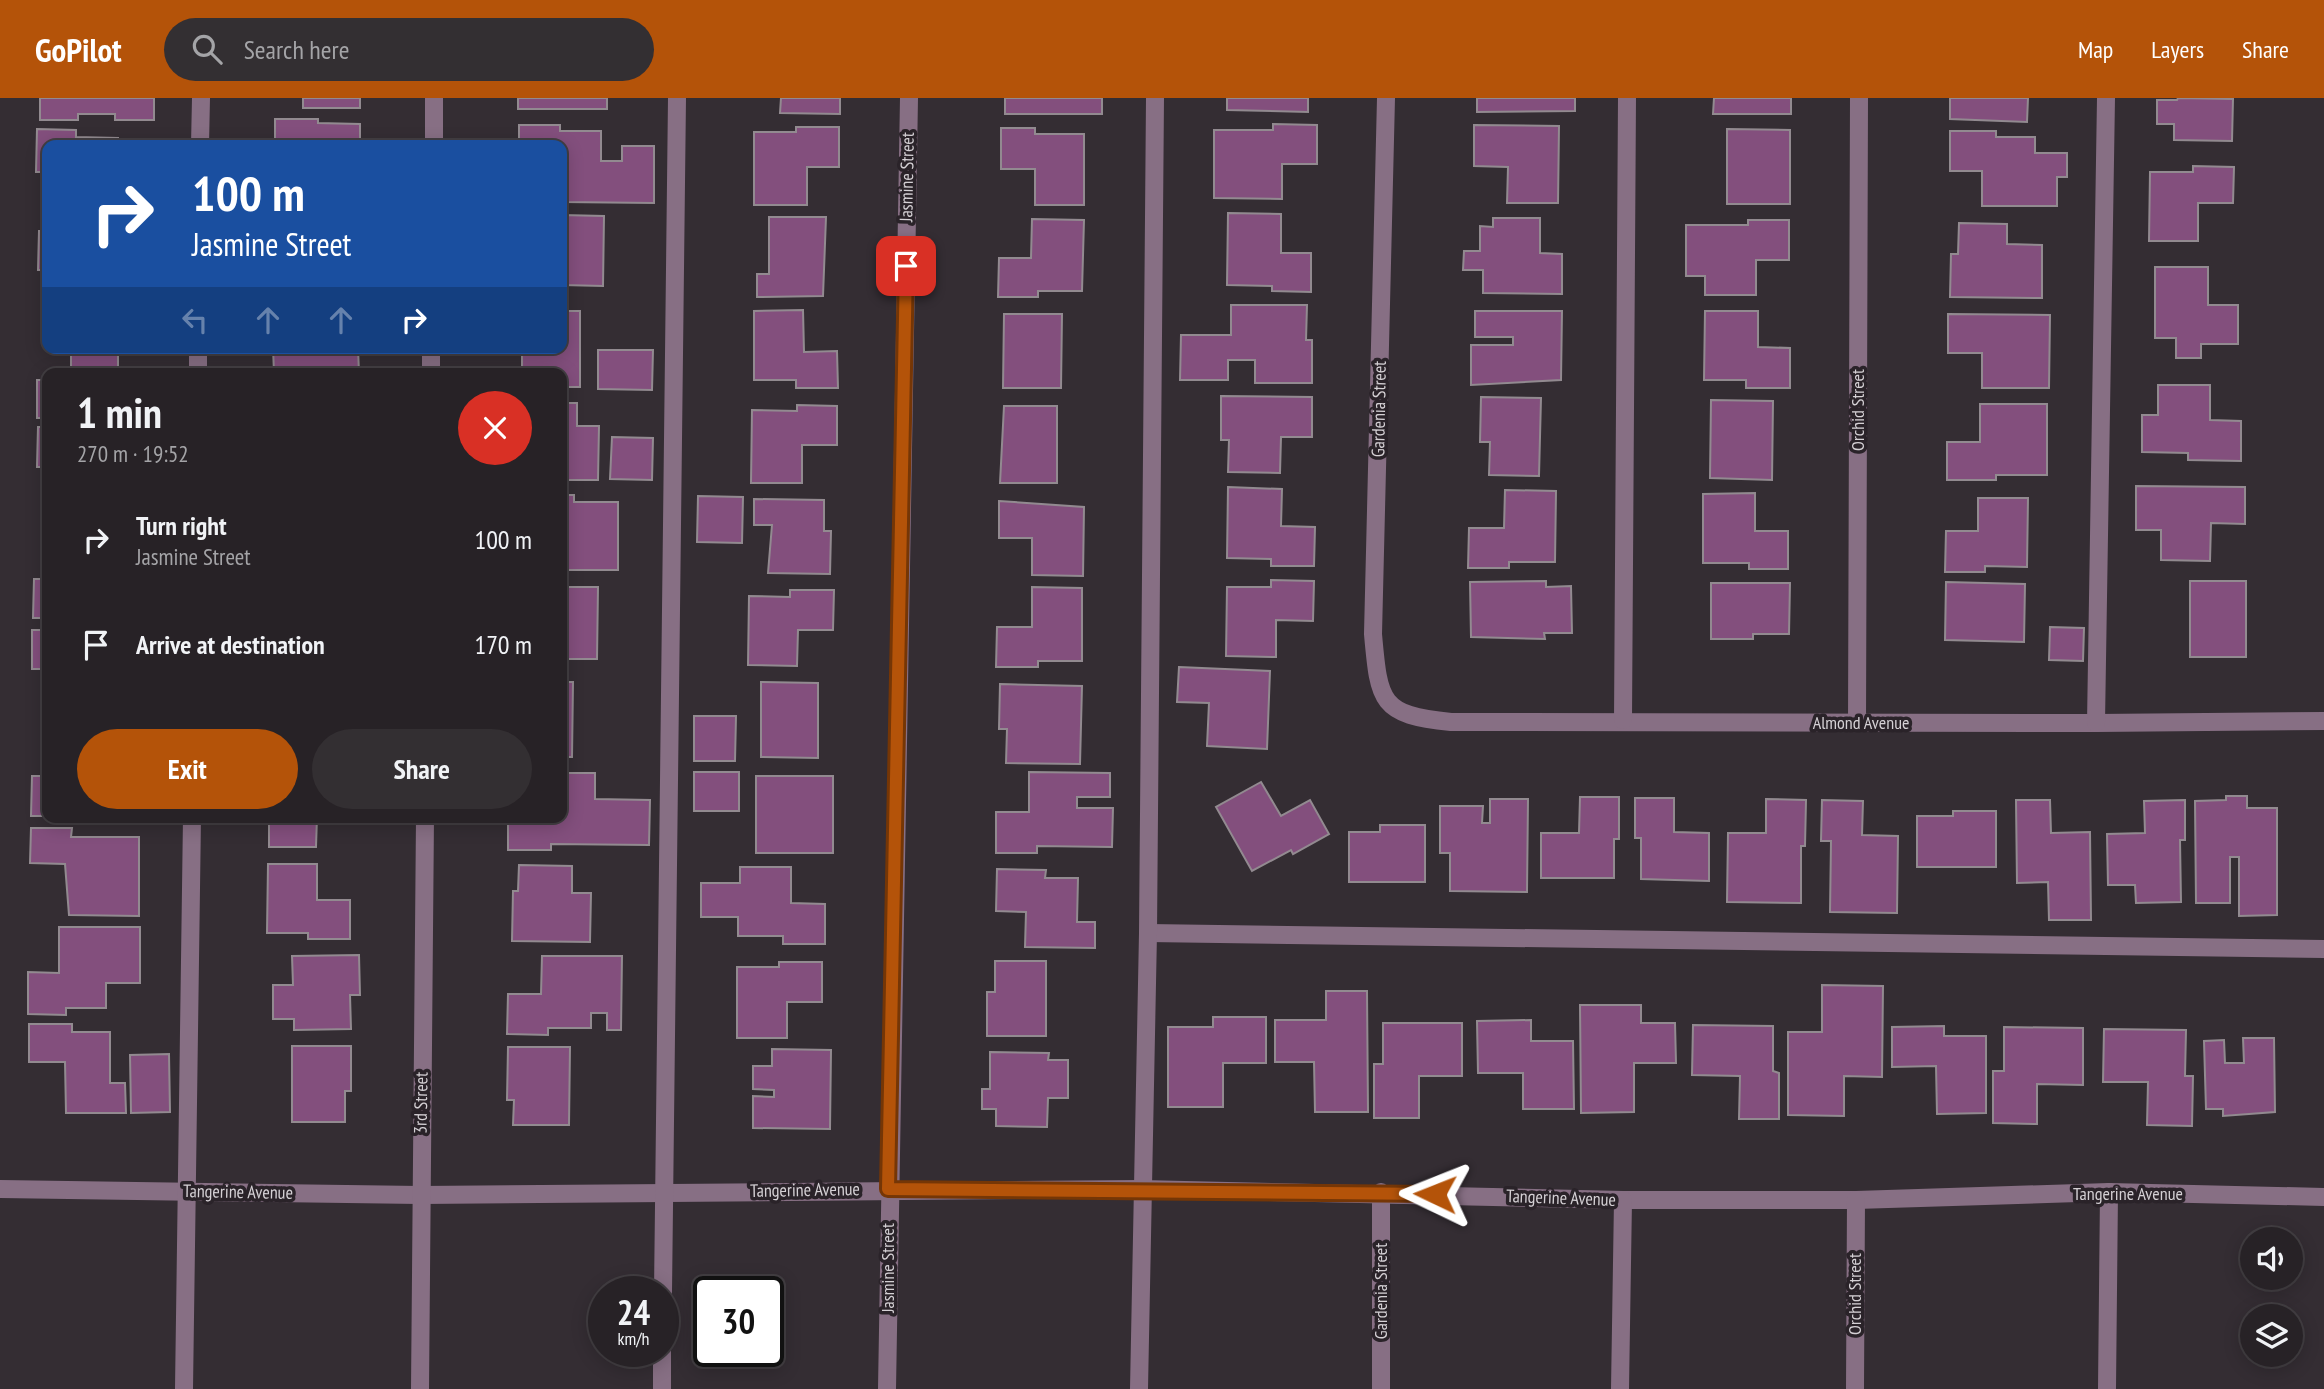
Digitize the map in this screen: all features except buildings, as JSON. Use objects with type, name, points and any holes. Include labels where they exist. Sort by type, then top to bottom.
[{"type":"street","points":[[201,98],[201,140]]},
{"type":"street","points":[[434,98],[434,140]]},
{"type":"street","points":[[663,1276],[677,98]]},
{"type":"street","name":"Jasmine Street","points":[[887,1389],[888,1189],[909,98]]},
{"type":"street","points":[[1139,1389],[1149,933],[1155,98]]},
{"type":"street","name":"Gardenia Street","points":[[1386,98],[1373,634],[1377,682],[1385,698],[1399,712]]},
{"type":"street","points":[[1623,720],[1627,98]]},
{"type":"street","name":"Orchid Street","points":[[1857,723],[1859,98]]},
{"type":"street","points":[[2096,723],[2106,98]]},
{"type":"street","name":"Almond Avenue","points":[[1399,712],[1413,718],[1451,722],[2324,721]]},
{"type":"street","points":[[184,1389],[192,823]]},
{"type":"street","name":"3rd Street","points":[[420,1389],[425,823]]},
{"type":"street","points":[[1149,933],[2324,949]]},
{"type":"street","name":"Tangerine Avenue","points":[[0,1189],[420,1195],[888,1189],[1142,1189],[1623,1199],[1856,1199],[2109,1192],[2324,1196]]},
{"type":"street","name":"Gardenia Street","points":[[1381,1192],[1381,1389]]},
{"type":"street","points":[[2107,1389],[2109,1192]]},
{"type":"street","points":[[1620,1389],[1623,1199]]},
{"type":"street","name":"Orchid Street","points":[[1855,1389],[1856,1199]]},
{"type":"street","points":[[662,1367],[662,1389]]},
{"type":"route","points":[[906,266],[888,1189],[1142,1189],[1435,1194]]}]
